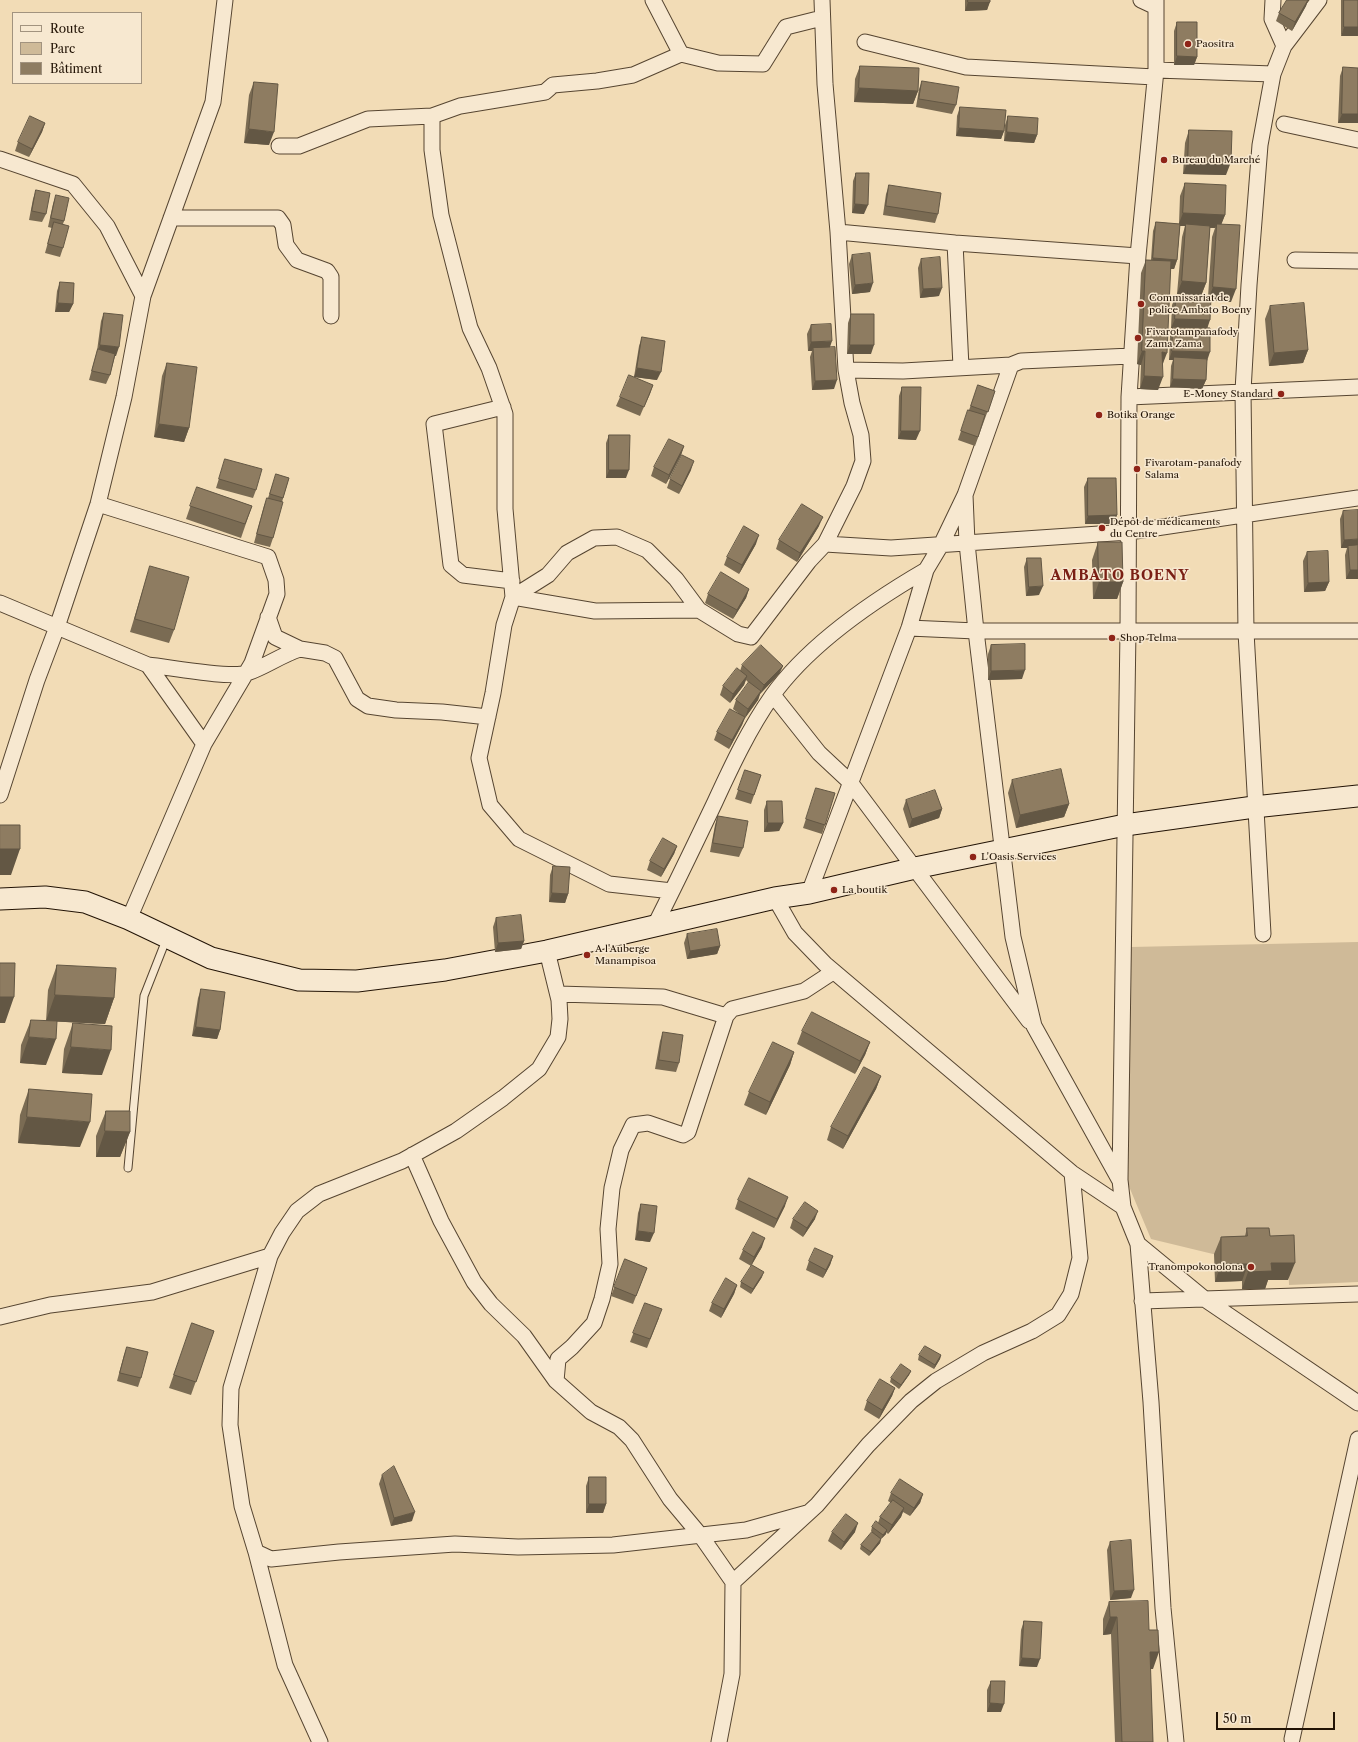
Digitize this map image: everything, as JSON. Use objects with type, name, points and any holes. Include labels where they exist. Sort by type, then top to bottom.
[{"type":"street","points":[[0,795],[37,680],[57,627],[98,504],[124,397],[143,296],[213,102],[225,0]]},
{"type":"street","points":[[653,0],[681,54]]},
{"type":"street","points":[[513,597],[548,575],[567,553],[594,538],[617,538],[647,550],[676,579],[699,610],[738,634],[751,637],[809,561],[824,544],[854,486],[863,461],[860,435],[846,370],[838,232],[825,84],[822,0]]},
{"type":"street","points":[[1141,0],[1156,2],[1155,74],[1138,256],[1131,356],[1120,1180],[1122,1207],[1138,1244],[1151,1402],[1163,1608],[1176,1742]]},
{"type":"street","points":[[1273,0],[1272,19],[1284,46]]},
{"type":"street","points":[[1263,934],[1254,807],[1246,632],[1244,392],[1249,286],[1260,145],[1273,74],[1284,46],[1319,0]]},
{"type":"street","points":[[279,146],[299,146],[368,119],[432,116],[460,106],[545,92],[553,85],[597,81],[633,75],[681,54],[718,63],[763,64],[786,27],[822,18]]},
{"type":"street","points":[[864,42],[966,67],[1155,74],[1273,74]]},
{"type":"street","points":[[432,116],[432,150],[441,215],[470,328],[489,368],[505,414],[505,509],[513,597],[504,626],[488,717],[479,758],[490,805],[520,839],[609,884],[672,891]]},
{"type":"street","points":[[1284,124],[1358,140]]},
{"type":"street","points":[[0,159],[73,184],[108,226],[143,296]]},
{"type":"street","points":[[170,218],[278,218],[283,225],[286,245],[297,260],[327,271],[331,277],[331,316]]},
{"type":"street","points":[[838,232],[955,243],[1138,256]]},
{"type":"street","points":[[955,243],[961,367]]},
{"type":"street","points":[[1295,260],[1358,261]]},
{"type":"street","points":[[846,370],[903,371],[961,367],[1011,366],[1020,361],[1131,356]]},
{"type":"street","points":[[809,892],[909,628],[926,570],[941,545],[965,495],[1011,366]]},
{"type":"street","points":[[1130,397],[1358,387]]},
{"type":"street","points":[[503,407],[434,424],[451,564],[463,575],[512,581]]},
{"type":"street","points":[[965,495],[967,543],[976,631],[1013,937],[1034,1026]]},
{"type":"street","points":[[824,544],[891,548],[1129,532],[1358,498]]},
{"type":"street","points":[[98,504],[268,557],[276,580],[277,594],[252,663],[204,744],[129,919]]},
{"type":"street","points":[[654,927],[742,743],[773,695],[798,665],[824,641],[884,594],[926,570]]},
{"type":"street","points":[[513,597],[595,611],[699,610]]},
{"type":"street","points":[[0,603],[148,665],[216,673],[245,674],[286,653],[300,649]]},
{"type":"street","points":[[268,617],[275,637],[300,649],[325,653],[335,658],[357,699],[368,706],[396,710],[442,712],[488,717]]},
{"type":"street","points":[[909,628],[976,631],[1358,631]]},
{"type":"street","points":[[148,665],[204,744]]},
{"type":"street","points":[[773,695],[819,753],[850,782],[1034,1026],[1120,1180]]},
{"type":"street","points":[[0,899],[45,897],[85,902],[168,936],[211,958],[299,980],[357,980],[444,970],[547,950],[654,927],[775,898],[1125,825],[1254,807],[1358,796]]},
{"type":"street","points":[[775,898],[795,933],[833,972],[1072,1173],[1122,1207]]},
{"type":"street","points":[[320,1742],[285,1665],[256,1552],[242,1506],[230,1425],[231,1388],[270,1256],[282,1233],[297,1211],[319,1194],[412,1155],[456,1131],[503,1098],[539,1069],[558,1036],[560,1019],[558,994],[547,950]]},
{"type":"street","points":[[556,1381],[558,1359],[572,1347],[594,1323],[602,1298],[610,1264],[608,1229],[612,1188],[620,1150],[633,1125],[648,1123],[682,1134],[688,1132],[726,1016],[732,1009],[804,991],[833,972]]},
{"type":"street","points":[[558,994],[662,997],[726,1016]]},
{"type":"street","points":[[412,1155],[441,1221],[474,1282],[491,1304],[524,1336],[556,1381],[591,1412],[619,1427],[632,1440],[670,1499],[701,1536],[733,1582],[732,1674],[719,1742]]},
{"type":"street","points":[[733,1582],[817,1505],[836,1485],[868,1445],[917,1396],[936,1381],[983,1354],[1032,1331],[1058,1315],[1071,1294],[1080,1258],[1072,1173]]},
{"type":"street","points":[[1138,1244],[1206,1300],[1358,1403]]},
{"type":"street","points":[[0,1317],[50,1306],[152,1292],[270,1256]]},
{"type":"street","points":[[1142,1301],[1358,1294]]},
{"type":"street","points":[[1292,1739],[1353,1483],[1358,1439]]},
{"type":"street","points":[[256,1552],[270,1559],[339,1552],[455,1544],[518,1547],[613,1545],[746,1530],[808,1513]]},
{"type":"lane","points":[[128,1168],[144,996],[168,936]]},
{"type":"green space","points":[[1358,942],[1358,1282],[1289,1285],[1288,1252],[1213,1254],[1151,1239],[1128,1184],[1131,947]]},
{"type":"building","points":[[968,0],[990,0],[990,2],[968,2]]},
{"type":"building","points":[[1287,0],[1308,0],[1295,22],[1279,13]]},
{"type":"building","points":[[1344,0],[1358,0],[1358,27],[1344,27]]},
{"type":"building","points":[[1177,22],[1197,22],[1197,57],[1177,56]]},
{"type":"building","points":[[860,66],[919,68],[918,91],[859,88]]},
{"type":"building","points":[[1343,67],[1358,68],[1358,114],[1342,114]]},
{"type":"building","points":[[922,81],[959,87],[956,105],[919,99]]},
{"type":"building","points":[[254,82],[278,84],[274,132],[249,129]]},
{"type":"building","points":[[960,107],[1006,110],[1004,131],[959,128]]},
{"type":"building","points":[[30,116],[45,123],[32,149],[18,142]]},
{"type":"building","points":[[1008,116],[1038,118],[1037,135],[1007,132]]},
{"type":"building","points":[[1189,130],[1232,131],[1231,162],[1188,161]]},
{"type":"building","points":[[856,173],[869,173],[868,205],[855,204]]},
{"type":"building","points":[[1185,183],[1226,185],[1225,215],[1183,213]]},
{"type":"building","points":[[889,185],[941,193],[938,214],[886,206]]},
{"type":"building","points":[[36,190],[50,193],[46,214],[32,211]]},
{"type":"building","points":[[56,195],[69,198],[64,221],[51,218]]},
{"type":"building","points":[[54,222],[69,226],[63,248],[48,244]]},
{"type":"building","points":[[1156,222],[1180,224],[1177,260],[1153,258]]},
{"type":"building","points":[[1186,224],[1210,226],[1206,283],[1182,281]]},
{"type":"building","points":[[1217,224],[1240,225],[1236,289],[1213,287]]},
{"type":"building","points":[[870,253],[873,283],[855,285],[852,255]]},
{"type":"building","points":[[940,257],[942,288],[923,289],[921,259]]},
{"type":"building","points":[[1146,260],[1171,261],[1167,353],[1162,352],[1163,377],[1144,376],[1145,351],[1142,351]]},
{"type":"building","points":[[60,282],[74,283],[73,304],[58,303]]},
{"type":"building","points":[[1176,296],[1211,297],[1210,320],[1175,319]]},
{"type":"building","points":[[1304,303],[1308,350],[1274,353],[1270,306]]},
{"type":"building","points":[[104,313],[123,315],[119,347],[100,345]]},
{"type":"building","points":[[851,314],[874,314],[874,345],[850,345]]},
{"type":"building","points":[[831,324],[832,341],[811,342],[811,325]]},
{"type":"building","points":[[1173,327],[1210,328],[1210,352],[1172,351]]},
{"type":"building","points":[[642,337],[665,341],[661,372],[637,368]]},
{"type":"building","points":[[835,347],[837,380],[815,381],[813,348]]},
{"type":"building","points":[[98,349],[115,354],[110,375],[92,371]]},
{"type":"building","points":[[1174,357],[1207,359],[1206,380],[1173,379]]},
{"type":"building","points":[[167,363],[197,367],[189,428],[159,424]]},
{"type":"building","points":[[629,375],[653,385],[644,407],[620,397]]},
{"type":"building","points":[[978,385],[995,391],[988,412],[971,406]]},
{"type":"building","points":[[902,387],[921,387],[920,431],[901,431]]},
{"type":"building","points":[[968,410],[985,415],[978,437],[961,431]]},
{"type":"building","points":[[609,435],[630,435],[629,470],[609,470]]},
{"type":"building","points":[[669,439],[684,446],[669,475],[654,467]]},
{"type":"building","points":[[682,455],[694,461],[682,486],[670,479]]},
{"type":"building","points":[[225,459],[262,469],[256,490],[219,479]]},
{"type":"building","points":[[276,474],[289,478],[283,498],[270,494]]},
{"type":"building","points":[[1088,478],[1116,478],[1117,515],[1088,516]]},
{"type":"building","points":[[197,487],[252,506],[245,524],[190,506]]},
{"type":"building","points":[[267,498],[283,502],[273,538],[257,534]]},
{"type":"building","points":[[802,504],[823,517],[800,553],[779,540]]},
{"type":"building","points":[[1358,510],[1358,539],[1344,540],[1343,511]]},
{"type":"building","points":[[744,526],[759,535],[742,565],[727,557]]},
{"type":"building","points":[[1098,542],[1122,542],[1123,582],[1099,582]]},
{"type":"building","points":[[1358,545],[1358,570],[1350,570],[1348,546]]},
{"type":"building","points":[[1328,551],[1329,582],[1308,583],[1307,552]]},
{"type":"building","points":[[1027,558],[1041,558],[1043,586],[1029,587]]},
{"type":"building","points":[[150,566],[189,577],[174,630],[135,619]]},
{"type":"building","points":[[721,572],[749,589],[737,610],[708,594]]},
{"type":"building","points":[[1025,644],[1025,670],[991,671],[991,645]]},
{"type":"building","points":[[761,645],[783,666],[764,685],[742,665]]},
{"type":"building","points":[[737,668],[747,676],[733,694],[723,686]]},
{"type":"building","points":[[749,682],[761,691],[748,709],[736,700]]},
{"type":"building","points":[[730,709],[745,717],[732,740],[717,732]]},
{"type":"building","points":[[1061,769],[1069,804],[1020,815],[1012,780]]},
{"type":"building","points":[[745,770],[761,775],[754,795],[738,790]]},
{"type":"building","points":[[816,788],[835,793],[825,825],[806,819]]},
{"type":"building","points":[[935,790],[942,809],[912,819],[906,800]]},
{"type":"building","points":[[767,801],[782,801],[783,823],[768,823]]},
{"type":"building","points":[[718,816],[748,821],[743,848],[713,843]]},
{"type":"building","points":[[0,825],[20,825],[20,849],[0,849]]},
{"type":"building","points":[[663,838],[677,846],[664,869],[650,861]]},
{"type":"building","points":[[553,866],[570,867],[568,894],[552,893]]},
{"type":"building","points":[[521,915],[524,941],[498,943],[496,918]]},
{"type":"building","points":[[717,929],[720,946],[690,951],[687,934]]},
{"type":"building","points":[[0,963],[15,963],[14,997],[0,997]]},
{"type":"building","points":[[57,965],[116,968],[114,998],[55,995]]},
{"type":"building","points":[[201,989],[225,992],[220,1030],[196,1027]]},
{"type":"building","points":[[812,1012],[870,1042],[860,1061],[802,1031]]},
{"type":"building","points":[[31,1020],[57,1021],[56,1039],[29,1037]]},
{"type":"building","points":[[73,1023],[112,1026],[111,1050],[71,1047]]},
{"type":"building","points":[[663,1032],[683,1035],[679,1063],[659,1060]]},
{"type":"building","points":[[773,1042],[794,1052],[770,1102],[749,1092]]},
{"type":"building","points":[[864,1067],[881,1076],[848,1136],[831,1127]]},
{"type":"building","points":[[29,1089],[92,1094],[90,1122],[27,1117]]},
{"type":"building","points":[[106,1111],[130,1111],[130,1132],[105,1131]]},
{"type":"building","points":[[749,1178],[788,1197],[777,1219],[738,1200]]},
{"type":"building","points":[[805,1202],[818,1211],[807,1228],[793,1219]]},
{"type":"building","points":[[641,1204],[657,1206],[654,1233],[638,1231]]},
{"type":"building","points":[[1247,1228],[1269,1228],[1270,1236],[1294,1235],[1295,1263],[1271,1263],[1272,1271],[1248,1272],[1248,1264],[1221,1264],[1221,1237],[1247,1236]]},
{"type":"building","points":[[753,1232],[765,1238],[754,1257],[743,1250]]},
{"type":"building","points":[[815,1248],[833,1256],[826,1270],[809,1261]]},
{"type":"building","points":[[625,1259],[647,1268],[636,1296],[614,1287]]},
{"type":"building","points":[[752,1265],[764,1272],[753,1289],[741,1282]]},
{"type":"building","points":[[726,1278],[737,1285],[724,1309],[712,1303]]},
{"type":"building","points":[[645,1303],[662,1309],[650,1339],[633,1333]]},
{"type":"building","points":[[192,1323],[214,1331],[196,1382],[174,1375]]},
{"type":"building","points":[[925,1346],[941,1355],[935,1365],[919,1355]]},
{"type":"building","points":[[127,1347],[148,1352],[141,1378],[120,1373]]},
{"type":"building","points":[[901,1364],[911,1371],[901,1385],[891,1378]]},
{"type":"building","points":[[880,1379],[895,1388],[882,1410],[867,1401]]},
{"type":"building","points":[[394,1466],[415,1512],[394,1518],[382,1475]]},
{"type":"building","points":[[589,1477],[606,1477],[606,1504],[589,1504]]},
{"type":"building","points":[[900,1479],[923,1494],[914,1508],[891,1493]]},
{"type":"building","points":[[893,1500],[904,1508],[892,1525],[880,1517]]},
{"type":"building","points":[[846,1514],[858,1523],[844,1542],[832,1532]]},
{"type":"building","points":[[876,1521],[887,1530],[883,1535],[872,1527]]},
{"type":"building","points":[[872,1532],[881,1539],[871,1552],[861,1545]]},
{"type":"building","points":[[1131,1540],[1134,1590],[1114,1591],[1110,1542]]},
{"type":"building","points":[[1148,1601],[1149,1630],[1158,1630],[1159,1652],[1150,1652],[1153,1742],[1122,1742],[1117,1617],[1110,1617],[1109,1602]]},
{"type":"building","points":[[1024,1621],[1042,1622],[1040,1659],[1022,1658]]},
{"type":"building","points":[[991,1681],[1005,1681],[1004,1704],[990,1703]]},
{"type":"place","name":"Paositra","points":[[1188,44]]},
{"type":"place","name":"Bureau du Marché","points":[[1164,160]]},
{"type":"place","name":"Commissariat de police Ambato Boeny","points":[[1141,304]]},
{"type":"place","name":"Fivarotampanafody Zama Zama","points":[[1138,338]]},
{"type":"place","name":"E-Money Standard","points":[[1281,394]]},
{"type":"place","name":"Botika Orange","points":[[1099,415]]},
{"type":"place","name":"Fivarotam-panafody Salama","points":[[1137,469]]},
{"type":"place","name":"Dépôt de médicaments du Centre","points":[[1102,528]]},
{"type":"place","name":"Shop Telma","points":[[1112,638]]},
{"type":"place","name":"L'Oasis Services","points":[[973,857]]},
{"type":"place","name":"La boutik","points":[[834,890]]},
{"type":"place","name":"A l'Auberge Manampisoa","points":[[587,955]]},
{"type":"place","name":"Tranompokonolona","points":[[1251,1267]]},
{"type":"district","name":"AMBATO BOENY","points":[[1120,576]]}]
